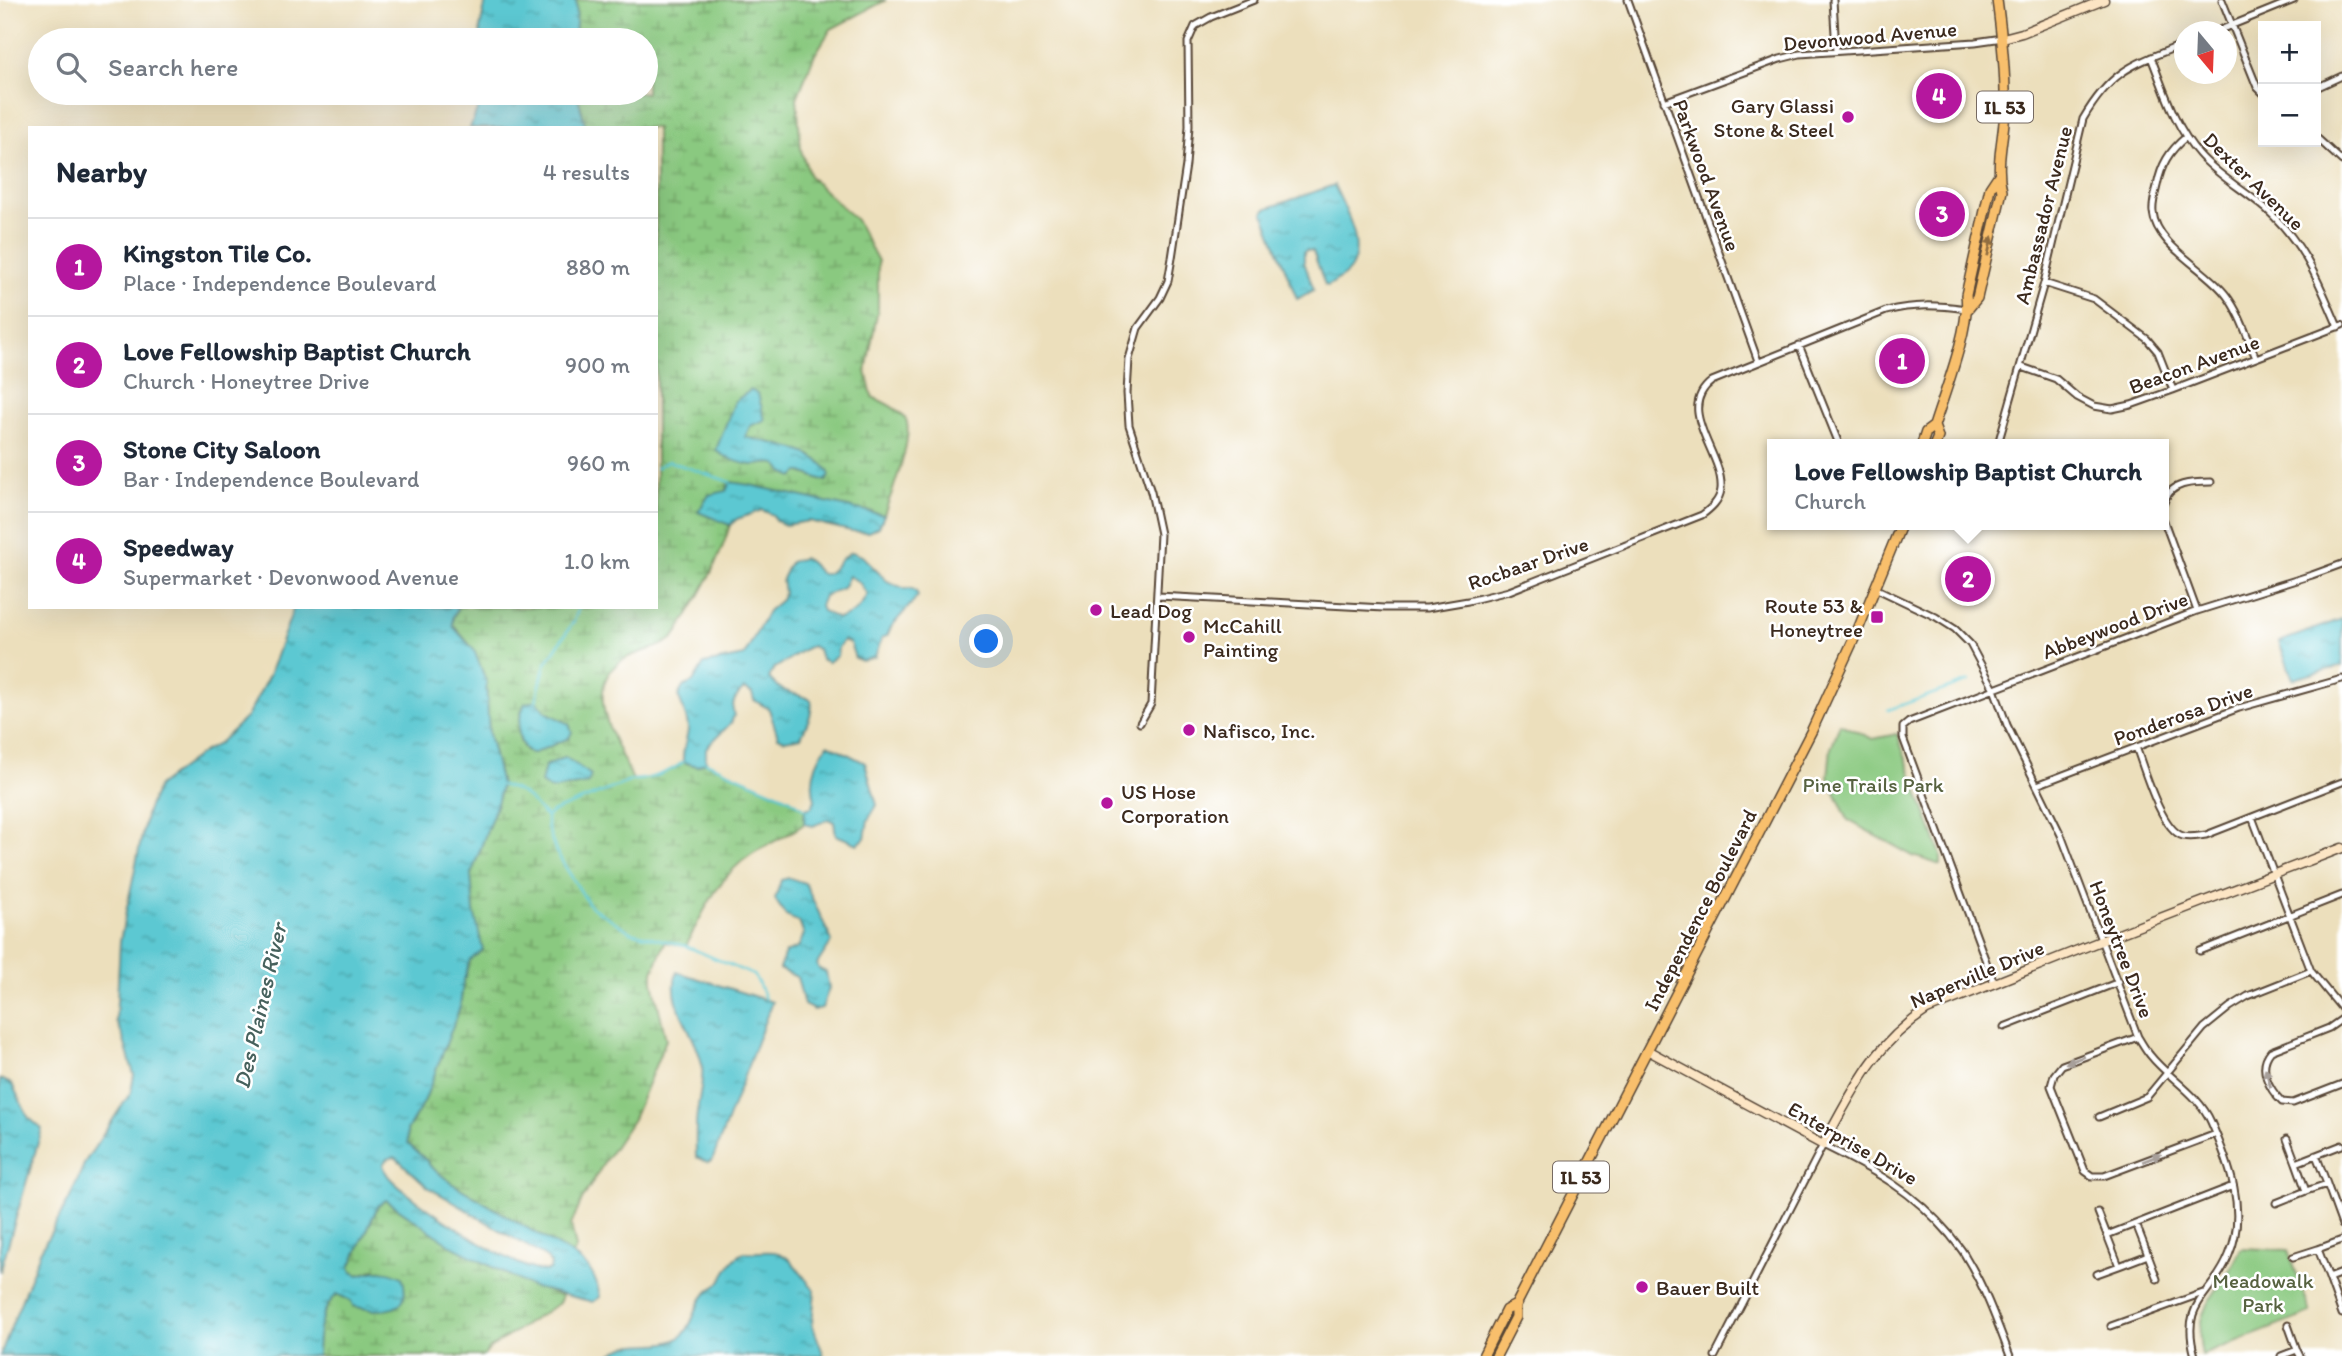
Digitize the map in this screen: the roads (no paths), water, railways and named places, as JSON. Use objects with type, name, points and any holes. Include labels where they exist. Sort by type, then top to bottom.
[{"type":"main road","name":"IL 53","points":[[1937,439],[1934,426],[1968,309],[1966,295],[1990,188],[1998,176],[2005,103],[2003,38],[1997,0]]},
{"type":"main road","name":"IL 53","points":[[1924,439],[1926,432],[1934,426]]},
{"type":"main road","name":"Independence Boulevard","points":[[1496,1356],[1516,1317],[1516,1305],[1812,730],[1899,530]]},
{"type":"main road","name":"Independence Boulevard","points":[[1483,1356],[1506,1310],[1516,1305]]},
{"type":"street","points":[[1140,723],[1151,704],[1160,534],[1157,514],[1129,425],[1129,359],[1142,321],[1160,298],[1168,281],[1186,165],[1189,126],[1188,42],[1195,26],[1254,0]]},
{"type":"street","name":"Parkwood Avenue","points":[[1628,0],[1758,361]]},
{"type":"street","points":[[1833,0],[1836,51]]},
{"type":"street","points":[[2003,38],[2104,0]]},
{"type":"street","points":[[2222,0],[2230,21]]},
{"type":"street","points":[[2237,23],[2294,0]]},
{"type":"street","points":[[2237,37],[2258,88]]},
{"type":"street","name":"Devonwood Avenue","points":[[1664,102],[1780,58],[1800,54],[2003,38]]},
{"type":"street","name":"Ambassador Avenue","points":[[2000,439],[2044,283],[2083,119],[2096,97],[2111,80],[2133,65],[2174,48]]},
{"type":"street","name":"Dexter Avenue","points":[[2151,57],[2186,137],[2200,155],[2265,208],[2292,236],[2310,262],[2340,326]]},
{"type":"street","points":[[2321,86],[2342,76]]},
{"type":"street","points":[[2186,137],[2162,166],[2152,210],[2154,220],[2161,234],[2227,296],[2256,358]]},
{"type":"street","points":[[2321,142],[2342,161]]},
{"type":"street","points":[[2044,283],[2094,299],[2147,339],[2158,352],[2173,390]]},
{"type":"street","points":[[1758,361],[1886,311],[1934,304],[1968,309]]},
{"type":"street","name":"Beacon Avenue","points":[[2022,367],[2056,379],[2077,397],[2094,406],[2112,408],[2131,405],[2173,390],[2340,326]]},
{"type":"street","points":[[1799,345],[1837,439]]},
{"type":"street","name":"Rocbaar Drive","points":[[1158,596],[1427,608],[1509,591],[1702,515],[1713,506],[1721,491],[1720,476],[1699,417],[1697,402],[1712,381],[1758,361]]},
{"type":"street","points":[[2169,493],[2176,487],[2191,482],[2211,482]]},
{"type":"street","points":[[2167,530],[2197,611]]},
{"type":"street","name":"Abbeywood Drive","points":[[1994,983],[1903,738],[1903,727],[1909,722],[2197,611],[2342,564]]},
{"type":"street","name":"Honeytree Drive","points":[[1875,588],[1936,617],[1955,629],[1970,644],[1994,689],[2007,725],[2061,835],[2138,1037],[2149,1054],[2202,1108],[2216,1134],[2234,1186],[2238,1216],[2234,1242],[2224,1268],[2203,1293],[2191,1322],[2194,1356]]},
{"type":"street","name":"Ponderosa Drive","points":[[2037,785],[2239,708],[2342,678]]},
{"type":"street","points":[[2136,747],[2163,817],[2181,836],[2206,835],[2342,782]]},
{"type":"street","points":[[2252,817],[2311,971],[2342,1009]]},
{"type":"street","name":"Naperville Drive","points":[[1715,1356],[1864,1070],[1905,1024],[1927,1010],[1994,983],[2342,848]]},
{"type":"street","points":[[2200,951],[2342,895]]},
{"type":"street","points":[[2098,1117],[2147,1097],[2204,1028],[2230,1007],[2248,996],[2311,971]]},
{"type":"street","points":[[2004,1027],[2119,982]]},
{"type":"street","points":[[2342,1019],[2329,1028],[2270,1051],[2264,1058],[2264,1070],[2272,1093],[2282,1102],[2293,1103],[2342,1084]]},
{"type":"street","points":[[2138,1037],[2062,1065],[2052,1079],[2051,1086],[2080,1164],[2088,1174],[2104,1177],[2216,1134]]},
{"type":"street","name":"Enterprise Drive","points":[[1647,1050],[1893,1182],[1914,1198],[1936,1219],[1966,1257],[1990,1305],[2010,1356]]},
{"type":"street","points":[[2287,1139],[2306,1191]]},
{"type":"street","points":[[2296,1163],[2342,1145]]},
{"type":"street","points":[[2316,1155],[2342,1225]]},
{"type":"street","points":[[2276,1203],[2327,1184]]},
{"type":"street","points":[[2107,1235],[2234,1186]]},
{"type":"street","points":[[2098,1212],[2119,1266]]},
{"type":"street","points":[[2136,1224],[2157,1279]]},
{"type":"street","points":[[2294,1257],[2342,1240]]},
{"type":"street","points":[[2318,1249],[2342,1314]]},
{"type":"street","points":[[2097,1274],[2148,1255]]},
{"type":"street","points":[[2329,1278],[2342,1273]]},
{"type":"street","points":[[2111,1326],[2203,1293]]},
{"type":"street","points":[[2281,1356],[2298,1353],[2288,1325]]},
{"type":"water","points":[[486,0],[576,0],[576,28],[480,28]]},
{"type":"water","points":[[479,105],[580,105],[585,126],[471,126]]},
{"type":"water","points":[[1334,185],[1355,238],[1354,259],[1348,272],[1328,286],[1325,285],[1313,251],[1306,250],[1304,262],[1314,290],[1297,299],[1263,212]]},
{"type":"water","points":[[751,390],[758,394],[765,420],[750,426],[745,437],[805,453],[824,466],[830,475],[826,481],[802,472],[793,477],[774,463],[753,465],[738,462],[716,450],[735,401]]},
{"type":"water","points":[[730,482],[884,515],[879,527],[868,532],[851,531],[809,521],[785,525],[762,510],[737,519],[730,525],[698,512],[709,495],[726,491]]},
{"type":"water","points":[[852,552],[862,556],[887,581],[905,589],[910,588],[916,591],[918,596],[891,627],[887,636],[882,638],[875,657],[862,661],[855,658],[850,643],[843,640],[837,656],[828,662],[821,659],[818,649],[812,646],[802,651],[774,668],[769,678],[784,690],[811,700],[810,714],[801,737],[785,740],[778,737],[769,709],[754,700],[752,693],[744,689],[734,701],[731,723],[706,748],[706,762],[697,766],[683,762],[688,729],[678,696],[683,687],[693,682],[704,664],[744,656],[768,611],[781,600],[784,593],[782,579],[790,562],[803,558],[824,574]],"holes":[[[849,576],[859,582],[867,594],[856,610],[838,619],[822,611],[820,606],[824,596],[843,588]]]},
{"type":"water","name":"Des Plaines River","points":[[293,609],[457,609],[453,626],[474,650],[486,681],[489,734],[501,785],[471,875],[474,911],[483,950],[470,960],[460,1007],[424,1102],[407,1130],[408,1144],[453,1184],[573,1255],[592,1273],[600,1297],[593,1302],[532,1287],[455,1248],[386,1200],[378,1206],[350,1267],[352,1272],[359,1275],[381,1271],[402,1277],[405,1289],[403,1299],[399,1305],[392,1308],[373,1310],[353,1306],[351,1301],[337,1294],[327,1307],[321,1323],[317,1356],[161,1356],[141,1352],[131,1356],[0,1356],[40,1252],[70,1198],[85,1162],[131,1092],[134,1075],[116,1021],[120,941],[147,811],[158,786],[218,744],[247,717],[269,675]],"holes":[[[395,1157],[428,1187],[547,1258],[551,1264],[550,1270],[538,1270],[519,1264],[495,1251],[419,1202],[387,1175],[383,1164],[387,1159]]]},
{"type":"water","points":[[2342,619],[2342,666],[2293,679],[2279,642]]},
{"type":"water","points":[[536,701],[546,712],[569,724],[572,732],[569,738],[532,754],[522,744],[519,724],[525,703]]},
{"type":"water","points":[[828,744],[865,763],[877,805],[868,820],[865,838],[858,844],[836,835],[834,822],[828,819],[813,826],[804,824],[805,809],[812,807],[815,800],[814,770]]},
{"type":"water","points":[[565,757],[591,775],[588,783],[551,790],[541,783],[545,766]]},
{"type":"water","points":[[789,878],[805,883],[832,941],[817,964],[819,969],[826,972],[829,988],[822,1008],[814,1010],[804,1005],[797,977],[779,969],[785,953],[798,948],[804,934],[799,922],[786,916],[775,899],[781,880]]},
{"type":"water","points":[[677,972],[772,1002],[712,1161],[707,1162],[696,1157],[696,1124],[702,1065],[676,996]]},
{"type":"water","points":[[0,1079],[12,1084],[28,1117],[42,1129],[0,1272]]},
{"type":"water","points":[[745,1252],[771,1252],[786,1257],[815,1290],[812,1324],[824,1356],[610,1356],[627,1346],[666,1343],[683,1335],[704,1296],[718,1283],[733,1261]]},
{"type":"waterway","points":[[658,467],[668,461],[730,482]]},
{"type":"waterway","points":[[536,701],[545,665],[574,621],[578,609]]},
{"type":"waterway","points":[[1888,710],[1969,681]]},
{"type":"waterway","points":[[548,816],[552,812],[633,780],[666,772],[683,762]]},
{"type":"waterway","points":[[706,762],[790,799],[805,809]]},
{"type":"waterway","points":[[501,785],[523,794],[547,817],[547,826],[556,852],[590,906],[631,932],[686,946],[753,975],[765,999]]},
{"type":"place","name":"Speedway","points":[[1939,96]]},
{"type":"place","name":"Gary Glassi Stone & Steel","points":[[1848,117]]},
{"type":"place","name":"Stone City Saloon","points":[[1942,214]]},
{"type":"place","name":"Kingston Tile Co.","points":[[1902,361]]},
{"type":"place","name":"Love Fellowship Baptist Church","points":[[1968,579]]},
{"type":"place","name":"Lead Dog","points":[[1096,610]]},
{"type":"place","name":"Route 53 & Honeytree","points":[[1877,617]]},
{"type":"place","name":"McCahill Painting","points":[[1189,637]]},
{"type":"place","name":"Nafisco, Inc.","points":[[1189,730]]},
{"type":"place","name":"US Hose Corporation","points":[[1107,803]]},
{"type":"place","name":"Bauer Built","points":[[1642,1287]]},
{"type":"park label","name":"Pine Trails Park","points":[[1873,784]]},
{"type":"park label","name":"Meadowalk Park","points":[[2263,1292]]}]
